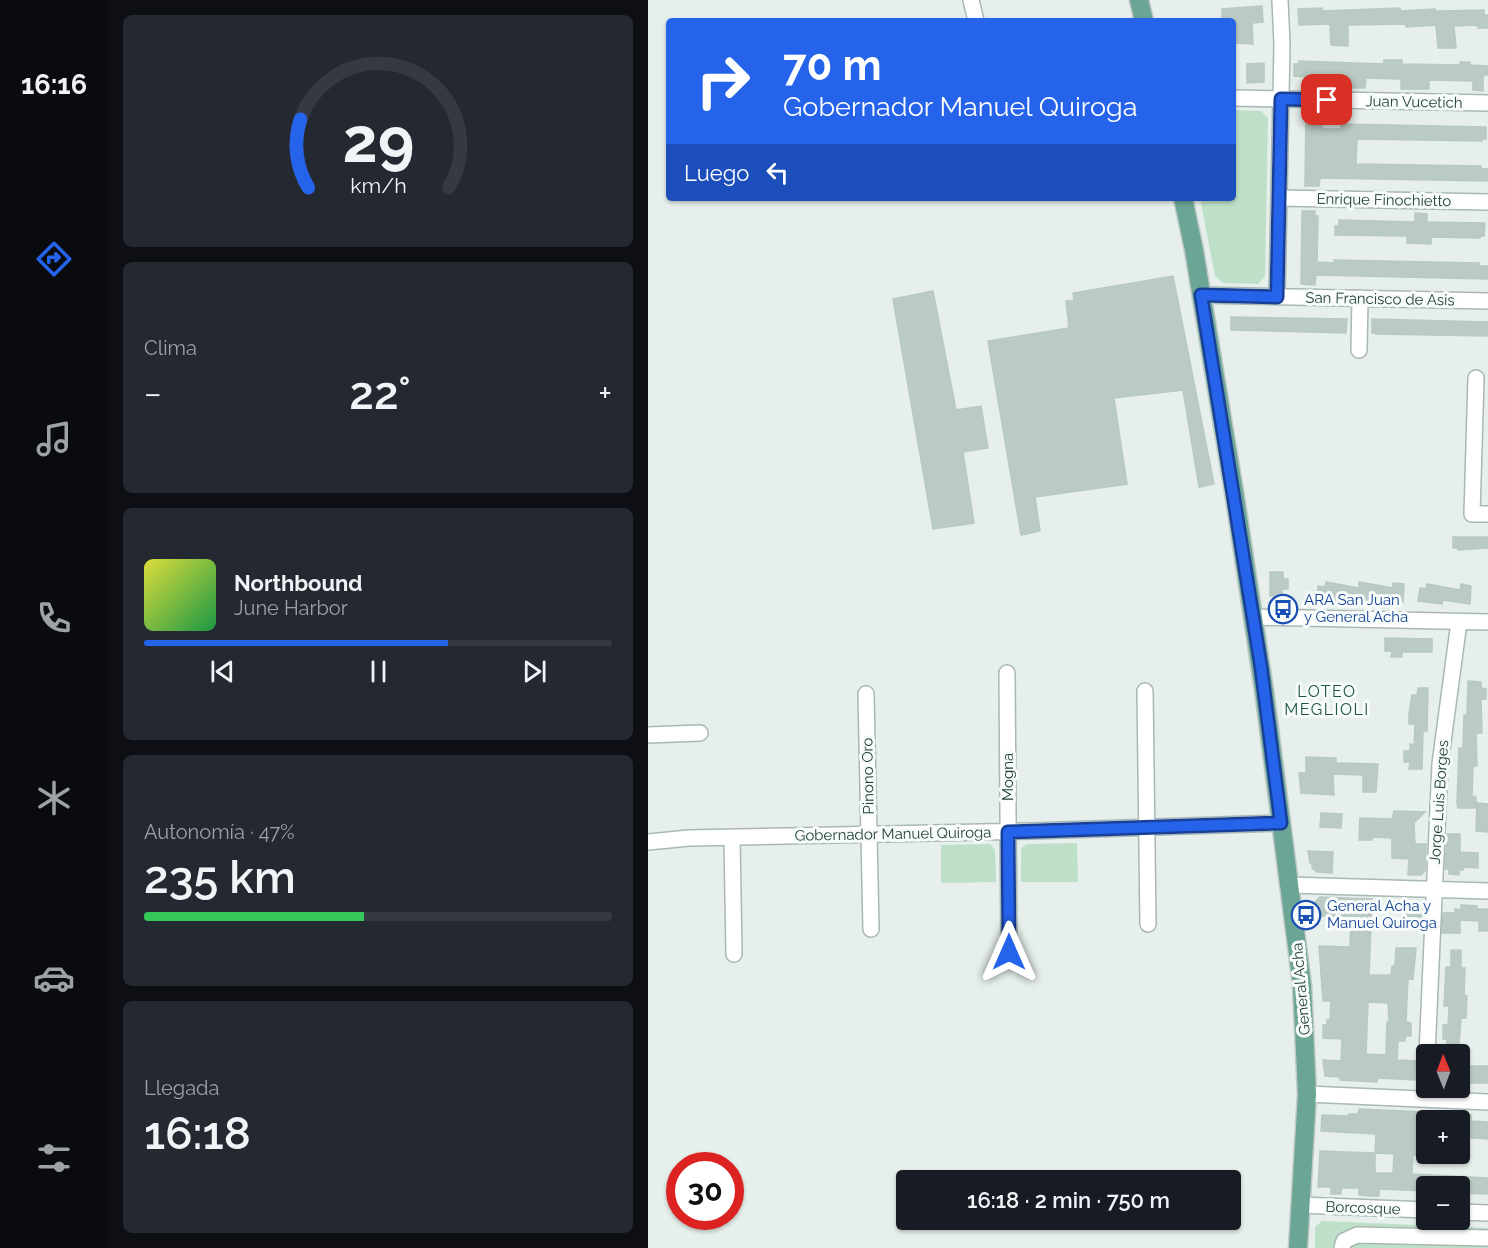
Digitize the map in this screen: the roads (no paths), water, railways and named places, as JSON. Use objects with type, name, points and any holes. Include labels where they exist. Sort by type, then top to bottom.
[{"type":"main road","points":[[1139,0],[1142,18]]},
{"type":"main road","name":"General Acha","points":[[1184,201],[1253,617],[1305,1020],[1307,1094],[1298,1248]]},
{"type":"street","points":[[971,0],[975,18]]},
{"type":"street","points":[[1277,297],[1282,44],[1280,0]]},
{"type":"street","name":"Juan Vucetich","points":[[1236,98],[1488,103]]},
{"type":"street","name":"Enrique Finochietto","points":[[1279,198],[1488,202]]},
{"type":"street","name":"San Francisco de Asis","points":[[1201,295],[1488,301]]},
{"type":"street","points":[[1359,350],[1360,298]]},
{"type":"street","points":[[1476,378],[1472,514],[1488,514]]},
{"type":"street","points":[[1253,617],[1488,622]]},
{"type":"street","name":"Jorge Luis Borges","points":[[1428,1044],[1440,764],[1459,622]]},
{"type":"street","name":"Mogna","points":[[1007,673],[1009,952]]},
{"type":"street","points":[[1145,691],[1148,924]]},
{"type":"street","name":"Pinono Oro","points":[[866,694],[871,929]]},
{"type":"street","points":[[648,735],[700,733]]},
{"type":"street","name":"Gobernador Manuel Quiroga","points":[[648,842],[689,838],[1008,832],[1281,823]]},
{"type":"street","points":[[732,837],[734,954]]},
{"type":"street","points":[[1289,885],[1488,891]]},
{"type":"street","points":[[1307,1094],[1488,1102]]},
{"type":"street","name":"Borcosque","points":[[1300,1205],[1416,1210]]},
{"type":"street","points":[[1470,1212],[1488,1213]]},
{"type":"street","points":[[1342,1248],[1344,1241],[1357,1235],[1488,1238]]},
{"type":"place","name":"ARA San Juan y General Acha","points":[[1283,609]]},
{"type":"place","name":"General Acha y Manuel Quiroga","points":[[1306,915]]},
{"type":"district","name":"LOTEO MEGLIOLI","points":[[1327,700]]}]
